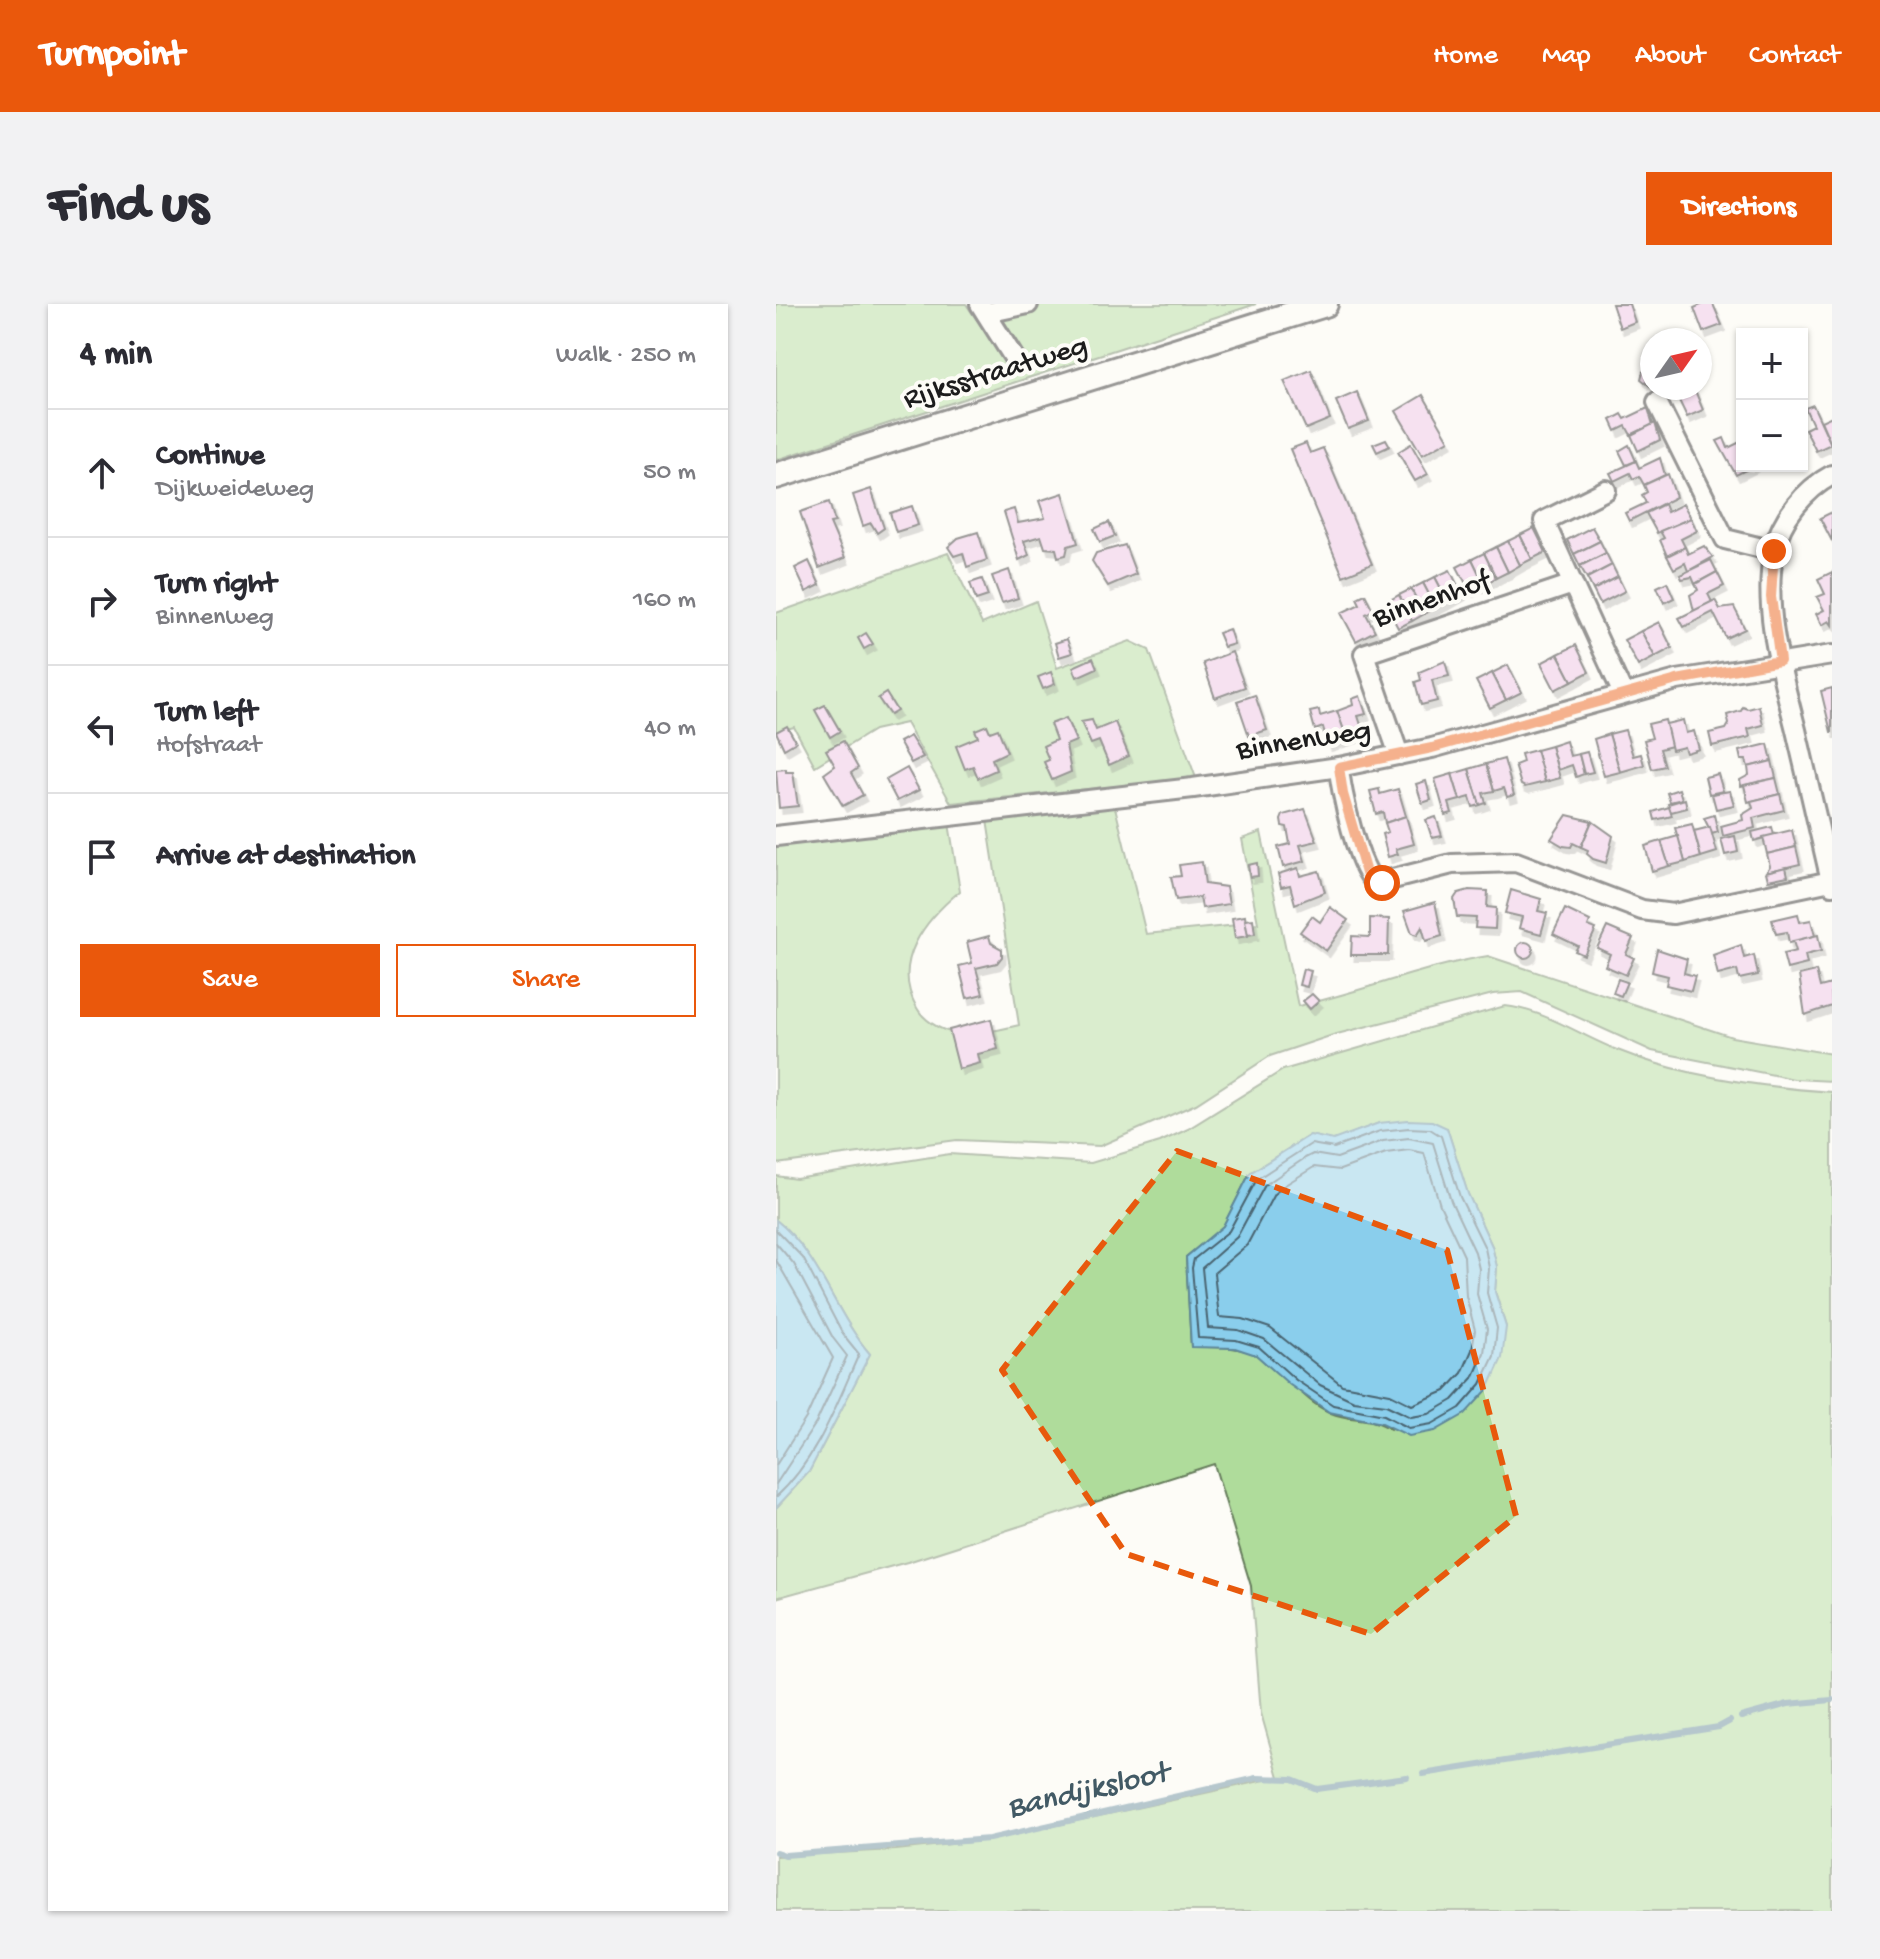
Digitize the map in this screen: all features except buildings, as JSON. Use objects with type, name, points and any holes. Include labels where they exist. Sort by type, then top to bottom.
[{"type":"main road","name":"Rijksstraatweg","points":[[776,476],[1325,304]]},
{"type":"street","points":[[1014,358],[983,309],[1028,304]]},
{"type":"street","points":[[1657,402],[1725,539],[1774,551]]},
{"type":"street","points":[[1339,767],[1343,794],[1366,873],[1377,883],[1452,864],[1516,862],[1534,866],[1642,910],[1673,914],[1832,883],[1824,815],[1780,661],[1771,597],[1774,551],[1784,523],[1795,507],[1832,475]]},
{"type":"street","points":[[1606,490],[1544,521],[1623,694]]},
{"type":"street","name":"Binnenhof","points":[[1399,755],[1364,654],[1573,584]]},
{"type":"street","name":"Binnenweg","points":[[776,836],[1193,788],[1339,767],[1399,755],[1677,680],[1832,655]]},
{"type":"highlighted area","points":[[1177,1151],[1447,1250],[1516,1516],[1371,1634],[1126,1554],[1002,1370]]},
{"type":"green space","points":[[776,304],[966,304],[1008,366],[1027,358],[993,304],[1256,304],[776,460]]},
{"type":"green space","points":[[948,553],[982,624],[1036,601],[1057,668],[1130,641],[1149,650],[1196,778],[951,803],[906,723],[874,730],[815,766],[794,727],[776,732],[776,613]]},
{"type":"green space","points":[[1114,803],[1146,934],[1258,923],[1242,839],[1261,832],[1298,1006],[1440,966],[1488,956],[1732,1037],[1832,1054],[1832,1081],[1794,1079],[1652,1051],[1522,992],[1493,994],[1333,1035],[1270,1056],[1196,1104],[1100,1146],[957,1140],[776,1164],[776,843],[949,823],[960,891],[924,928],[916,943],[908,974],[910,991],[920,1012],[937,1026],[960,1033],[986,1032],[1019,1025],[987,820]]},
{"type":"green space","points":[[1505,1006],[1535,1013],[1620,1051],[1670,1068],[1751,1084],[1832,1092],[1832,1911],[776,1911],[776,1856],[896,1850],[988,1840],[1279,1777],[1261,1713],[1251,1586],[1214,1464],[911,1561],[776,1598],[776,1508],[809,1472],[870,1354],[857,1338],[816,1267],[776,1220],[776,1176],[796,1179],[949,1154],[1091,1163],[1160,1142],[1188,1129],[1283,1070]],"holes":[[[1379,1123],[1447,1128],[1468,1194],[1492,1246],[1497,1267],[1495,1291],[1506,1327],[1390,1429],[1331,1413],[1320,1407],[1277,1369],[1250,1352],[1225,1347],[1191,1347],[1186,1257],[1223,1227],[1250,1173],[1310,1135],[1333,1141]]]},
{"type":"water","points":[[1432,1121],[1447,1128],[1468,1194],[1492,1246],[1497,1267],[1495,1292],[1506,1327],[1502,1358],[1488,1389],[1465,1414],[1435,1431],[1409,1436],[1382,1423],[1329,1412],[1290,1385],[1256,1355],[1235,1348],[1191,1347],[1186,1257],[1223,1226],[1250,1173],[1310,1135],[1333,1140],[1379,1123]]},
{"type":"water","points":[[776,1220],[816,1267],[857,1338],[870,1354],[809,1472],[776,1508]]},
{"type":"waterway","name":"Bandijksloot","points":[[1741,1717],[1788,1704],[1832,1700]]},
{"type":"waterway","name":"Bandijksloot","points":[[1423,1774],[1719,1727],[1730,1721]]},
{"type":"waterway","name":"Bandijksloot","points":[[776,1852],[785,1855],[989,1839],[1257,1778],[1292,1779],[1317,1789],[1407,1777]]},
{"type":"route","points":[[1382,883],[1370,880],[1366,873],[1343,794],[1339,767],[1432,748],[1677,680],[1780,661],[1771,597],[1774,551]]}]
